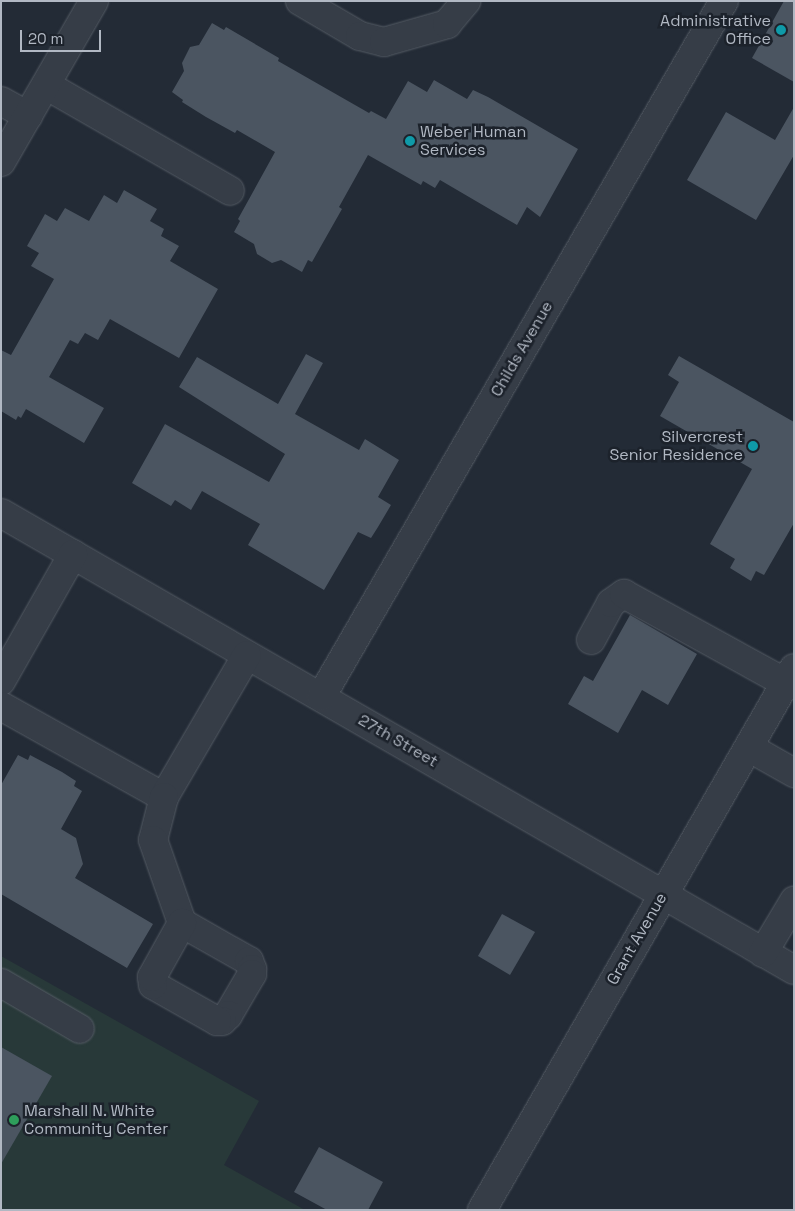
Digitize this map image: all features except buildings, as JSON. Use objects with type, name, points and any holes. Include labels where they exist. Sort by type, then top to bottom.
[{"type":"street","points":[[1,162],[94,1]]},
{"type":"street","points":[[300,1],[360,36],[384,42],[447,24],[466,1]]},
{"type":"street","name":"Childs Avenue","points":[[321,697],[724,1]]},
{"type":"street","points":[[46,85],[230,191]]},
{"type":"street","points":[[1,101],[28,116]]},
{"type":"street","name":"27th Street","points":[[1,512],[794,970]]},
{"type":"street","points":[[1,681],[74,554]]},
{"type":"street","points":[[592,640],[610,603],[624,594],[790,676]]},
{"type":"street","points":[[182,923],[153,840],[164,797],[247,654]]},
{"type":"street","name":"Grant Avenue","points":[[482,1210],[790,676]]},
{"type":"street","points":[[1,706],[164,797]]},
{"type":"street","points":[[750,748],[794,773]]},
{"type":"street","points":[[763,953],[794,901]]},
{"type":"street","points":[[1,983],[80,1029]]},
{"type":"shaded area","points":[[1,956],[259,1101],[224,1165],[305,1210],[1,1210]]},
{"type":"place","name":"Administrative Office","points":[[781,30]]},
{"type":"place","name":"Weber Human Services","points":[[410,141]]},
{"type":"place","name":"Silvercrest Senior Residence","points":[[753,446]]},
{"type":"place","name":"Marshall N. White Community Center","points":[[14,1120]]}]
